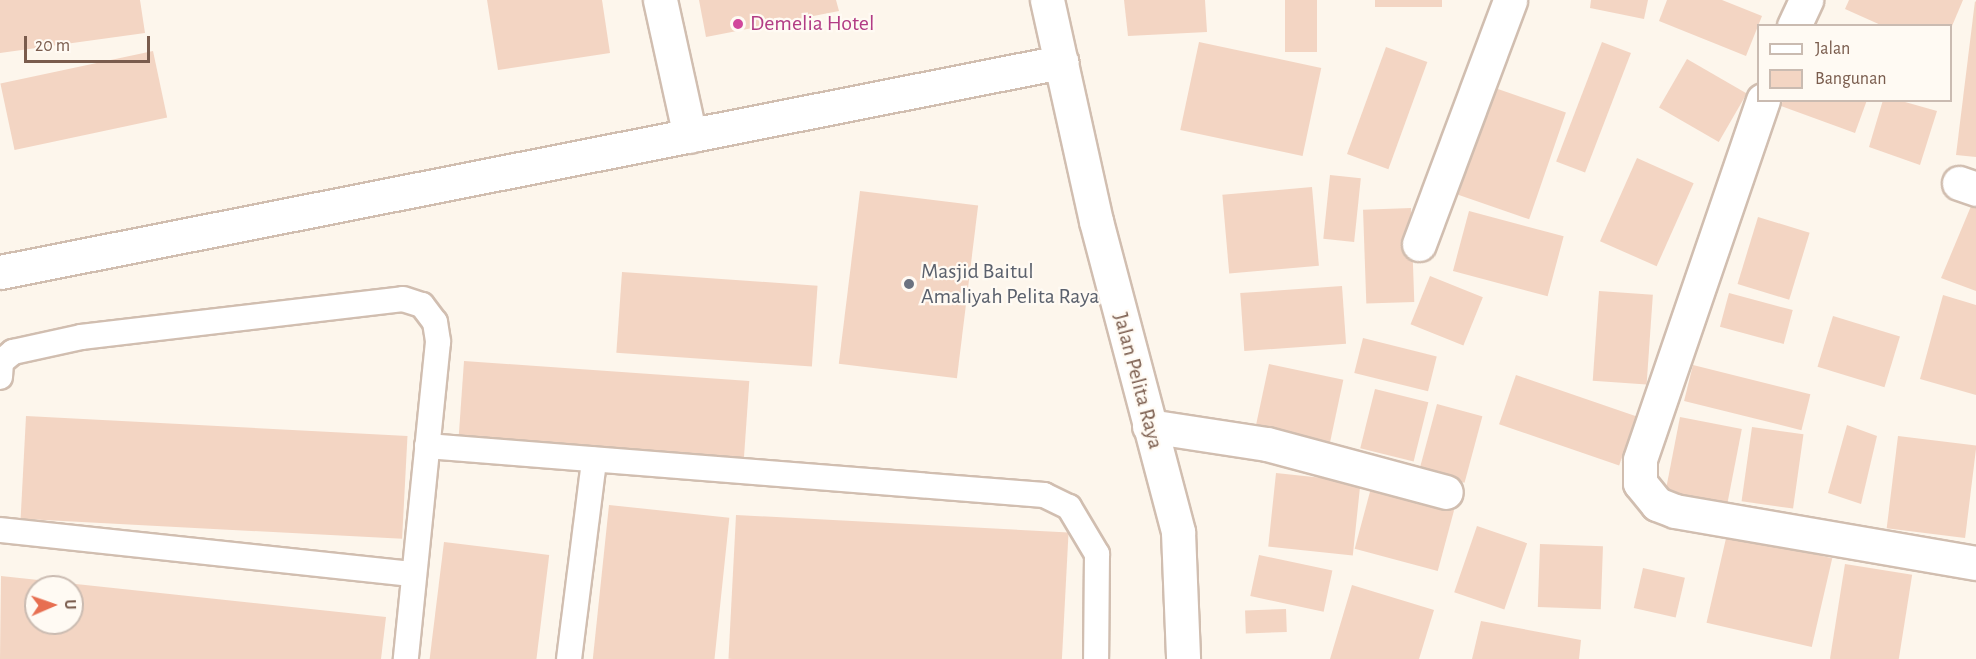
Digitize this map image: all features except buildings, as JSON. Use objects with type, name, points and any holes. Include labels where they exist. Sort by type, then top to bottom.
[{"type":"street","points":[[660,0],[690,136]]},
{"type":"street","name":"Jalan Pelita Raya","points":[[1047,0],[1096,221],[1178,532],[1183,659]]},
{"type":"street","points":[[1419,244],[1510,0]]},
{"type":"street","points":[[1795,24],[1806,0]]},
{"type":"street","points":[[0,272],[1062,62]]},
{"type":"street","points":[[1762,102],[1640,460],[1640,483],[1657,504],[1675,511],[1976,563]]},
{"type":"street","points":[[1149,426],[1267,444],[1446,492]]},
{"type":"lane","points":[[0,377],[1,362],[13,352],[81,337],[403,299],[422,305],[435,322],[438,342],[406,659]]},
{"type":"lane","points":[[427,446],[1044,495],[1069,507],[1097,554],[1096,659]]},
{"type":"lane","points":[[569,659],[594,460]]},
{"type":"lane","points":[[0,530],[414,574]]},
{"type":"place","name":"Demelia Hotel","points":[[738,24]]},
{"type":"place","name":"Masjid Baitul Amaliyah Pelita Raya","points":[[909,284]]}]
